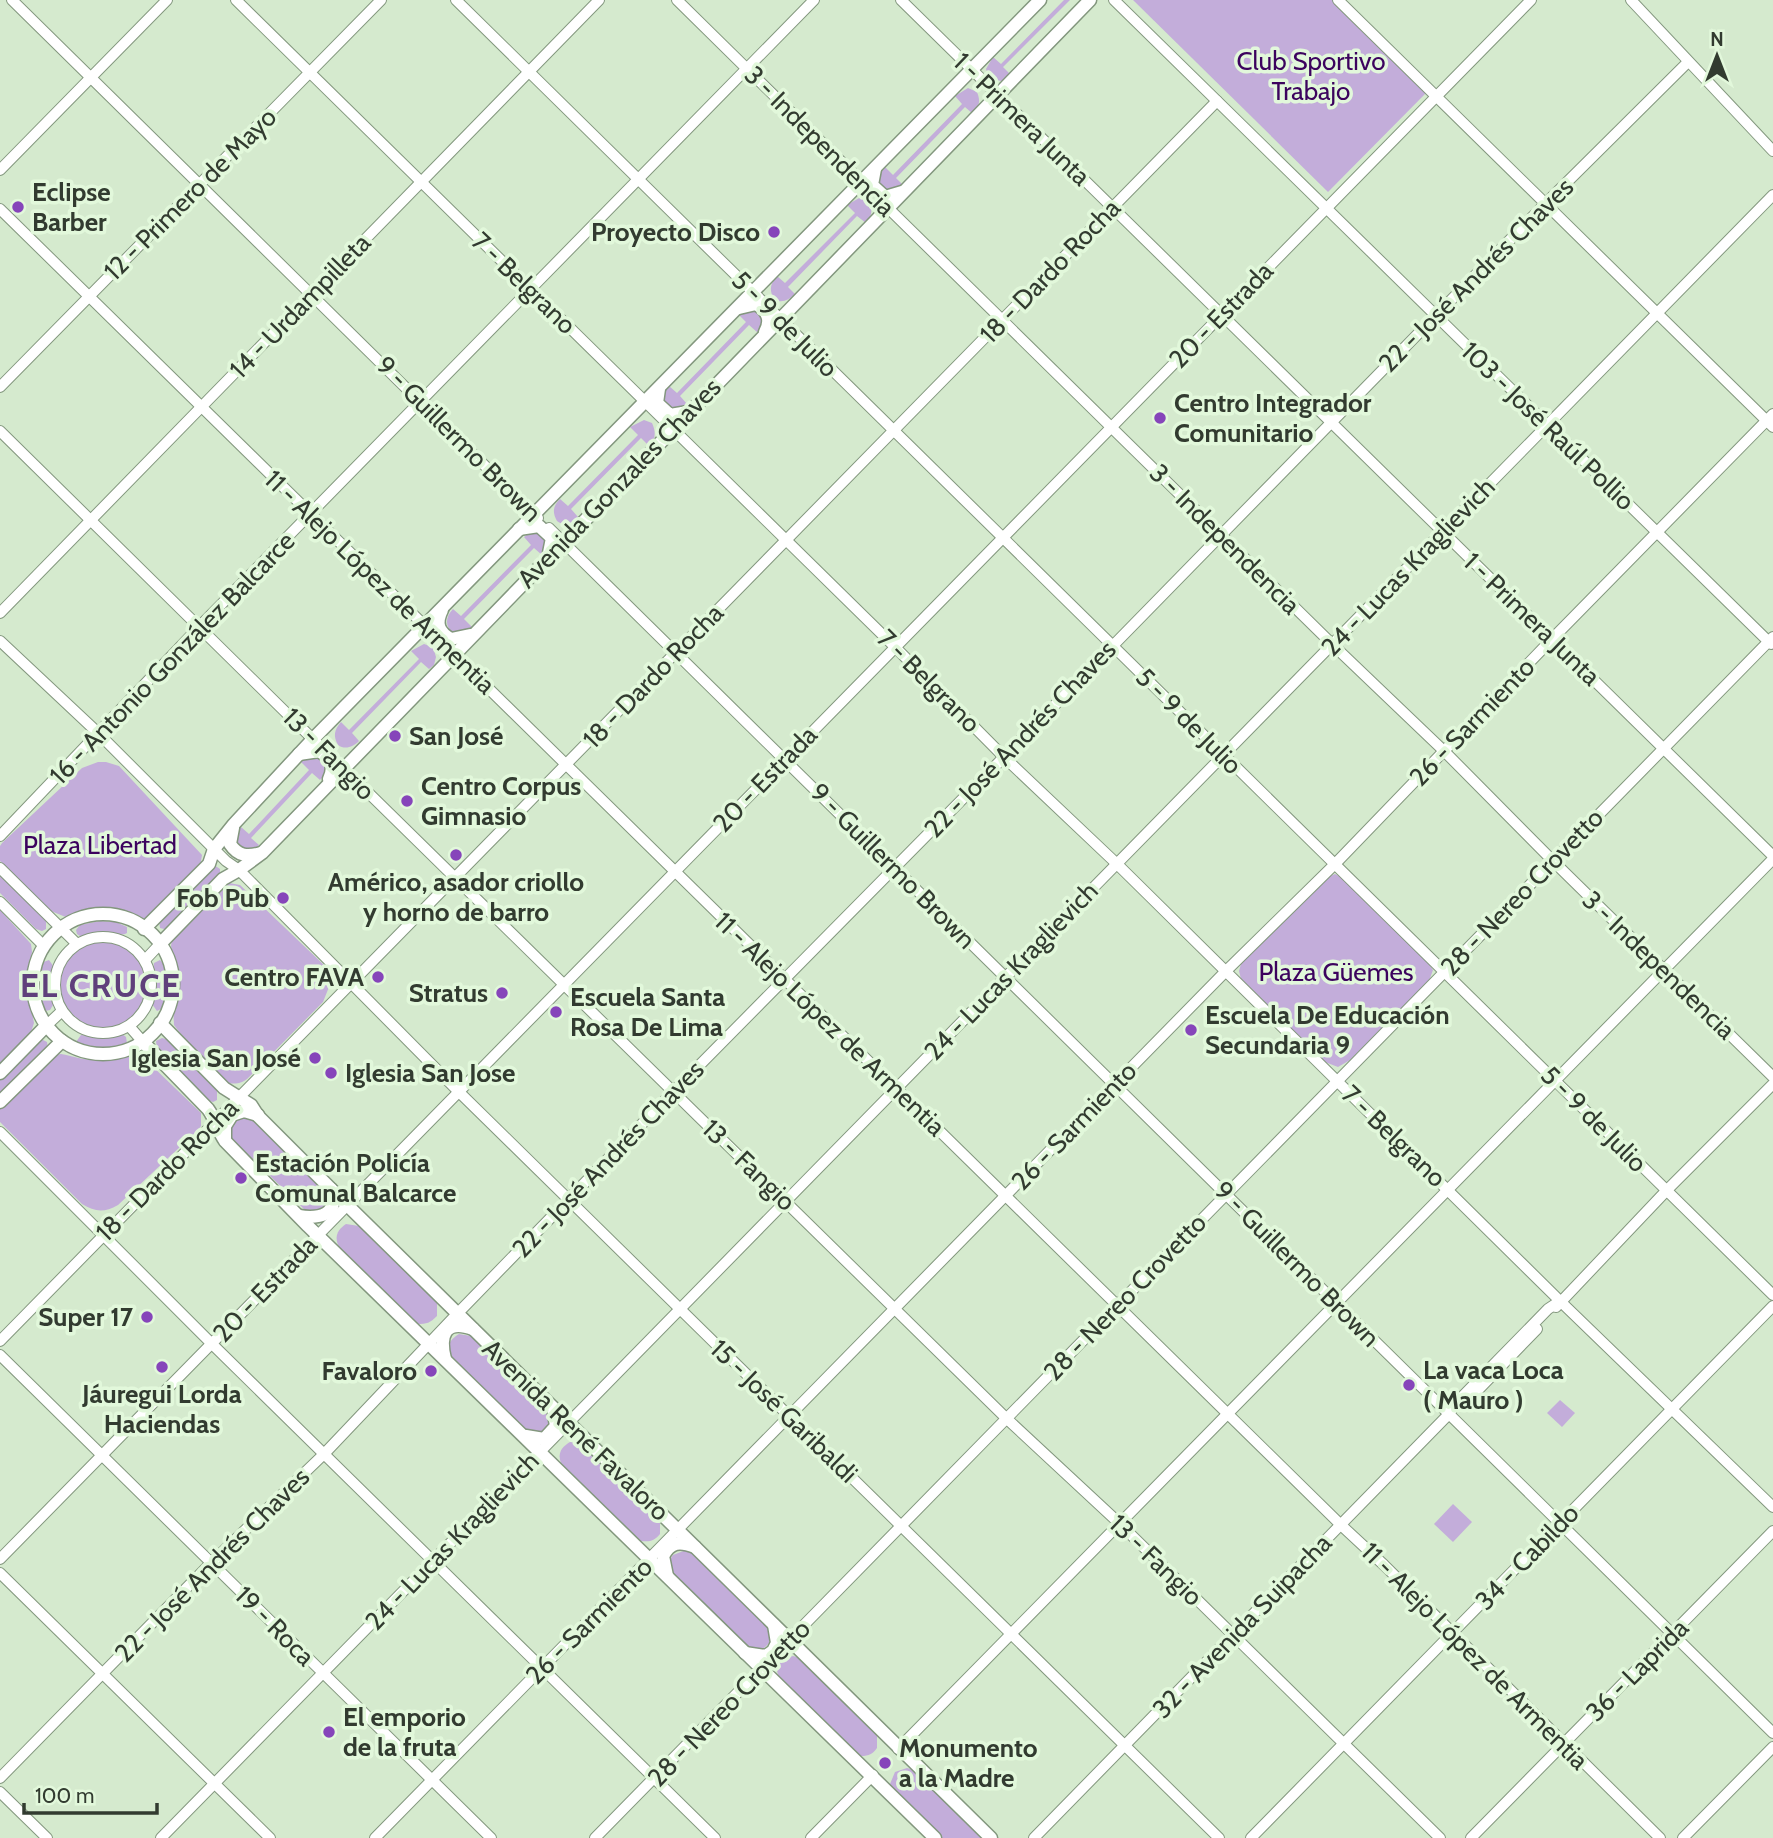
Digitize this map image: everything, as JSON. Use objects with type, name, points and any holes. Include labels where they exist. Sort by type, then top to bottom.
[{"type":"main road","name":"Avenida Gonzales Chaves","points":[[144,929],[209,864],[214,849],[234,824],[314,738],[1040,0]]},
{"type":"main road","name":"Avenida Gonzales Chaves","points":[[160,944],[223,879],[262,853],[327,783],[1090,0]]},
{"type":"main road","points":[[877,166],[872,176],[872,185],[886,197],[902,192]]},
{"type":"main road","points":[[736,309],[755,304],[763,309],[769,316],[769,325],[764,335]]},
{"type":"main road","points":[[661,385],[657,403],[663,411],[670,415],[689,412]]},
{"type":"main road","points":[[519,529],[539,526],[546,530],[552,538],[548,557]]},
{"type":"main road","points":[[443,607],[438,618],[438,627],[444,635],[451,639],[471,635]]},
{"type":"main road","points":[[299,754],[319,751],[326,755],[332,763],[332,772],[327,783]]},
{"type":"main road","points":[[234,824],[230,844],[235,852],[244,856],[262,853]]},
{"type":"main road","points":[[111,915],[125,918],[144,929],[160,944],[167,957],[173,986],[171,1001],[160,1023],[143,1042],[123,1051],[96,1054],[62,1041],[47,1026],[37,1006],[33,984],[34,970],[44,946],[62,928],[81,918],[111,915]]},
{"type":"main road","name":"Avenida René Favaloro","points":[[160,1023],[225,1088],[251,1105],[457,1314],[991,1838]]},
{"type":"main road","points":[[0,1073],[47,1026]]},
{"type":"main road","points":[[0,1102],[62,1041]]},
{"type":"main road","name":"Avenida René Favaloro","points":[[143,1042],[216,1120],[220,1135],[225,1141],[299,1216],[935,1838]]},
{"type":"main road","points":[[225,1141],[225,1126],[232,1115],[244,1111],[258,1115]]},
{"type":"main road","points":[[299,1216],[314,1218],[325,1215],[332,1206],[334,1197],[331,1188]]},
{"type":"main road","points":[[445,1359],[442,1339],[446,1331],[453,1326],[473,1329]]},
{"type":"main road","points":[[522,1435],[544,1440],[551,1434],[556,1426],[552,1407]]},
{"type":"main road","points":[[667,1577],[663,1556],[667,1548],[674,1543],[695,1547]]},
{"type":"main road","points":[[745,1653],[766,1656],[772,1651],[777,1643],[774,1625]]},
{"type":"street","name":"9 - Guillermo Brown","points":[[12,0],[1773,1733]]},
{"type":"street","points":[[0,170],[167,0]]},
{"type":"street","name":"7 - Belgrano","points":[[236,0],[1004,757],[1773,1507]]},
{"type":"street","name":"12 - Primero de Mayo","points":[[0,387],[381,0]]},
{"type":"street","name":"5 - 9 de Julio","points":[[456,0],[1773,1295]]},
{"type":"street","name":"14 - Urdampilleta","points":[[0,613],[600,0]]},
{"type":"street","name":"3 - Independencia","points":[[677,0],[1773,1077]]},
{"type":"street","name":"16 - Antonio González Balcarce","points":[[0,836],[97,732],[814,0]]},
{"type":"street","name":"1 - Primera Junta","points":[[901,0],[1773,858]]},
{"type":"street","name":"103 - José Raúl Pollio","points":[[1114,0],[1656,532],[1771,641]]},
{"type":"street","points":[[1338,0],[1545,204],[1771,420]]},
{"type":"street","name":"20 - Estrada","points":[[0,1559],[1531,0]]},
{"type":"street","points":[[1631,0],[1773,151]]},
{"type":"street","name":"22 - José Andrés Chaves","points":[[0,1778],[211,1563],[324,1454],[568,1199],[1545,204],[1688,62]]},
{"type":"street","name":"18 - Dardo Rocha","points":[[0,1341],[1217,101]]},
{"type":"street","name":"24 - Lucas Kraglievich","points":[[161,1838],[1773,195]]},
{"type":"street","name":"11 - Alejo López de Armentia","points":[[0,209],[1660,1838]]},
{"type":"street","name":"26 - Sarmiento","points":[[375,1838],[1114,1084],[1445,752],[1656,532],[1771,420]]},
{"type":"street","name":"13 - Fangio","points":[[0,431],[1006,1418],[1120,1524],[1440,1838]]},
{"type":"street","points":[[0,641],[97,732]]},
{"type":"street","name":"28 - Nereo Crovetto","points":[[595,1838],[1771,641]]},
{"type":"street","name":"15 - José Garibaldi","points":[[97,732],[214,849],[239,870],[459,1092],[1219,1838]]},
{"type":"street","points":[[898,1749],[1773,858]]},
{"type":"street","points":[[0,868],[77,944]]},
{"type":"street","points":[[0,902],[44,946]]},
{"type":"street","points":[[92,938],[118,939],[130,944],[145,960],[152,977],[152,992],[142,1016],[129,1026],[109,1034],[95,1033],[82,1029],[62,1011],[56,995],[56,974],[65,956],[77,944],[92,938]]},
{"type":"street","name":"Avenida Gonzales Chaves","points":[[145,960],[160,944]]},
{"type":"street","points":[[47,1026],[62,1011]]},
{"type":"street","name":"Avenida René Favaloro","points":[[129,1026],[143,1042]]},
{"type":"street","name":"32 - Avenida Suipacha","points":[[1034,1838],[1449,1414],[1457,1402],[1548,1309],[1560,1301],[1773,1084]]},
{"type":"street","points":[[0,1132],[715,1838]]},
{"type":"street","name":"34 - Cabildo","points":[[1251,1838],[1773,1306]]},
{"type":"street","name":"19 - Roca","points":[[0,1355],[491,1838]]},
{"type":"street","name":"36 - Laprida","points":[[1471,1838],[1773,1531]]},
{"type":"street","points":[[0,1573],[270,1838]]},
{"type":"street","points":[[1683,1838],[1773,1747]]},
{"type":"street","points":[[811,1838],[873,1775]]},
{"type":"street","points":[[0,1792],[47,1838]]},
{"type":"green space","points":[[1064,0],[1070,0],[1003,67],[1011,75],[1002,81],[989,79],[986,69],[993,57],[1001,64]]},
{"type":"green space","name":"Club Sportivo Trabajo","points":[[1133,0],[1334,0],[1427,92],[1328,192]]},
{"type":"green space","points":[[968,88],[977,92],[979,99],[973,114],[965,107],[896,178],[903,185],[890,193],[879,185],[879,176],[885,167],[893,175],[962,104],[955,96]]},
{"type":"green space","points":[[861,197],[869,201],[871,207],[871,215],[866,223],[857,216],[788,287],[795,294],[785,301],[774,299],[771,287],[777,276],[785,283],[855,213],[847,205]]},
{"type":"green space","points":[[757,308],[764,320],[761,329],[757,332],[749,325],[680,396],[687,404],[674,411],[663,404],[665,390],[669,386],[677,393],[746,322],[739,315],[743,311]]},
{"type":"green space","points":[[644,420],[652,423],[655,435],[649,446],[641,438],[571,509],[578,517],[576,519],[565,524],[557,521],[554,512],[560,499],[568,506],[638,435],[630,427]]},
{"type":"green space","points":[[532,531],[546,533],[546,551],[542,555],[534,548],[464,619],[472,627],[453,633],[447,624],[453,609],[461,616],[531,545],[524,537]]},
{"type":"green space","points":[[424,644],[433,647],[436,657],[434,665],[429,669],[421,662],[352,733],[359,741],[349,747],[338,745],[335,733],[341,722],[349,730],[419,659],[411,651]]},
{"type":"green space","points":[[310,756],[323,758],[324,775],[320,780],[312,773],[251,838],[259,845],[255,849],[237,849],[234,835],[241,827],[249,834],[309,770],[301,762]]},
{"type":"green space","name":"Plaza Libertad","points":[[98,762],[119,766],[202,855],[200,867],[146,918],[103,913],[68,918],[51,911],[0,861],[2,843],[82,768]]},
{"type":"green space","name":"Plaza Libertad","points":[[214,865],[220,869],[220,875],[168,930],[160,928],[159,920]]},
{"type":"green space","name":"Plaza Libertad","points":[[0,874],[46,921],[46,929],[36,929],[0,893]]},
{"type":"green space","name":"Plaza Güemes","points":[[1335,874],[1343,878],[1433,970],[1429,981],[1350,1060],[1338,1067],[1325,1062],[1241,979],[1239,971],[1241,964],[1326,878]]},
{"type":"green space","name":"Plaza Libertad","points":[[229,883],[240,885],[325,966],[329,978],[329,987],[323,1002],[247,1079],[236,1083],[228,1083],[180,1033],[174,1025],[173,1007],[178,982],[172,939]]},
{"type":"green space","name":"Plaza Libertad","points":[[0,910],[31,944],[27,986],[34,1023],[30,1035],[0,1064]]},
{"type":"green space","name":"Plaza Libertad","points":[[100,921],[116,922],[127,927],[127,933],[83,938],[77,934],[76,930],[80,925]]},
{"type":"green space","points":[[103,940],[128,947],[140,959],[147,984],[140,1009],[128,1021],[103,1028],[78,1021],[66,1009],[59,984],[66,959],[78,947]]},
{"type":"green space","points":[[49,960],[54,967],[51,987],[53,1005],[50,1010],[45,1011],[37,995],[37,982],[41,963]]},
{"type":"green space","points":[[160,960],[166,966],[168,987],[165,1007],[157,1011],[152,1004],[153,968],[154,963]]},
{"type":"green space","points":[[121,1033],[126,1037],[127,1043],[111,1050],[80,1047],[76,1042],[81,1035],[103,1037]]},
{"type":"green space","points":[[162,1038],[217,1091],[217,1100],[207,1100],[157,1050],[156,1041]]},
{"type":"green space","points":[[41,1039],[47,1042],[48,1049],[0,1099],[0,1079]]},
{"type":"green space","points":[[54,1055],[90,1060],[129,1057],[142,1059],[201,1113],[201,1126],[198,1130],[118,1205],[108,1209],[95,1210],[82,1204],[0,1122],[0,1106]]},
{"type":"green space","points":[[241,1116],[251,1117],[326,1191],[327,1205],[322,1210],[307,1212],[229,1136],[231,1123]]},
{"type":"green space","points":[[346,1224],[359,1226],[437,1302],[437,1316],[428,1323],[417,1324],[339,1247],[337,1234]]},
{"type":"green space","points":[[459,1334],[471,1336],[548,1412],[547,1428],[540,1433],[529,1433],[451,1357],[449,1344]]},
{"type":"green space","points":[[1560,1400],[1575,1413],[1562,1427],[1547,1413]]},
{"type":"green space","points":[[570,1442],[583,1444],[660,1520],[658,1536],[652,1540],[641,1541],[562,1465],[560,1452]]},
{"type":"green space","points":[[1453,1504],[1472,1522],[1453,1542],[1434,1524]]},
{"type":"green space","points":[[686,1550],[769,1629],[769,1643],[765,1647],[750,1650],[672,1574],[669,1561],[673,1555]]},
{"type":"green space","points":[[793,1656],[800,1658],[877,1734],[877,1748],[873,1753],[858,1756],[780,1679],[777,1670],[779,1663]]},
{"type":"green space","points":[[907,1768],[914,1770],[983,1838],[941,1838],[890,1784],[895,1772]]},
{"type":"place","name":"Eclipse Barber","points":[[18,207]]},
{"type":"place","name":"Proyecto Disco","points":[[774,232]]},
{"type":"place","name":"Centro Integrador Comunitario","points":[[1160,418]]},
{"type":"place","name":"San José","points":[[395,736]]},
{"type":"place","name":"Centro Corpus Gimnasio","points":[[407,801]]},
{"type":"place","name":"Américo, asador criollo y horno de barro","points":[[456,855]]},
{"type":"place","name":"Fob Pub","points":[[283,898]]},
{"type":"place","name":"Centro FAVA","points":[[378,977]]},
{"type":"place","name":"Stratus","points":[[502,993]]},
{"type":"place","name":"Escuela Santa Rosa De Lima","points":[[556,1012]]},
{"type":"place","name":"Escuela De Educación Secundaria 9","points":[[1191,1030]]},
{"type":"place","name":"Iglesia San José","points":[[315,1058]]},
{"type":"place","name":"Iglesia San Jose","points":[[331,1073]]},
{"type":"place","name":"Estación Policía Comunal Balcarce","points":[[241,1178]]},
{"type":"place","name":"Super 17","points":[[147,1317]]},
{"type":"place","name":"Jáuregui Lorda Haciendas","points":[[162,1367]]},
{"type":"place","name":"Favaloro","points":[[431,1371]]},
{"type":"place","name":"La vaca Loca ( Mauro )","points":[[1409,1385]]},
{"type":"place","name":"El emporio de la fruta","points":[[329,1732]]},
{"type":"place","name":"Monumento a la Madre","points":[[885,1763]]},
{"type":"district","name":"EL CRUCE","points":[[101,985]]}]
